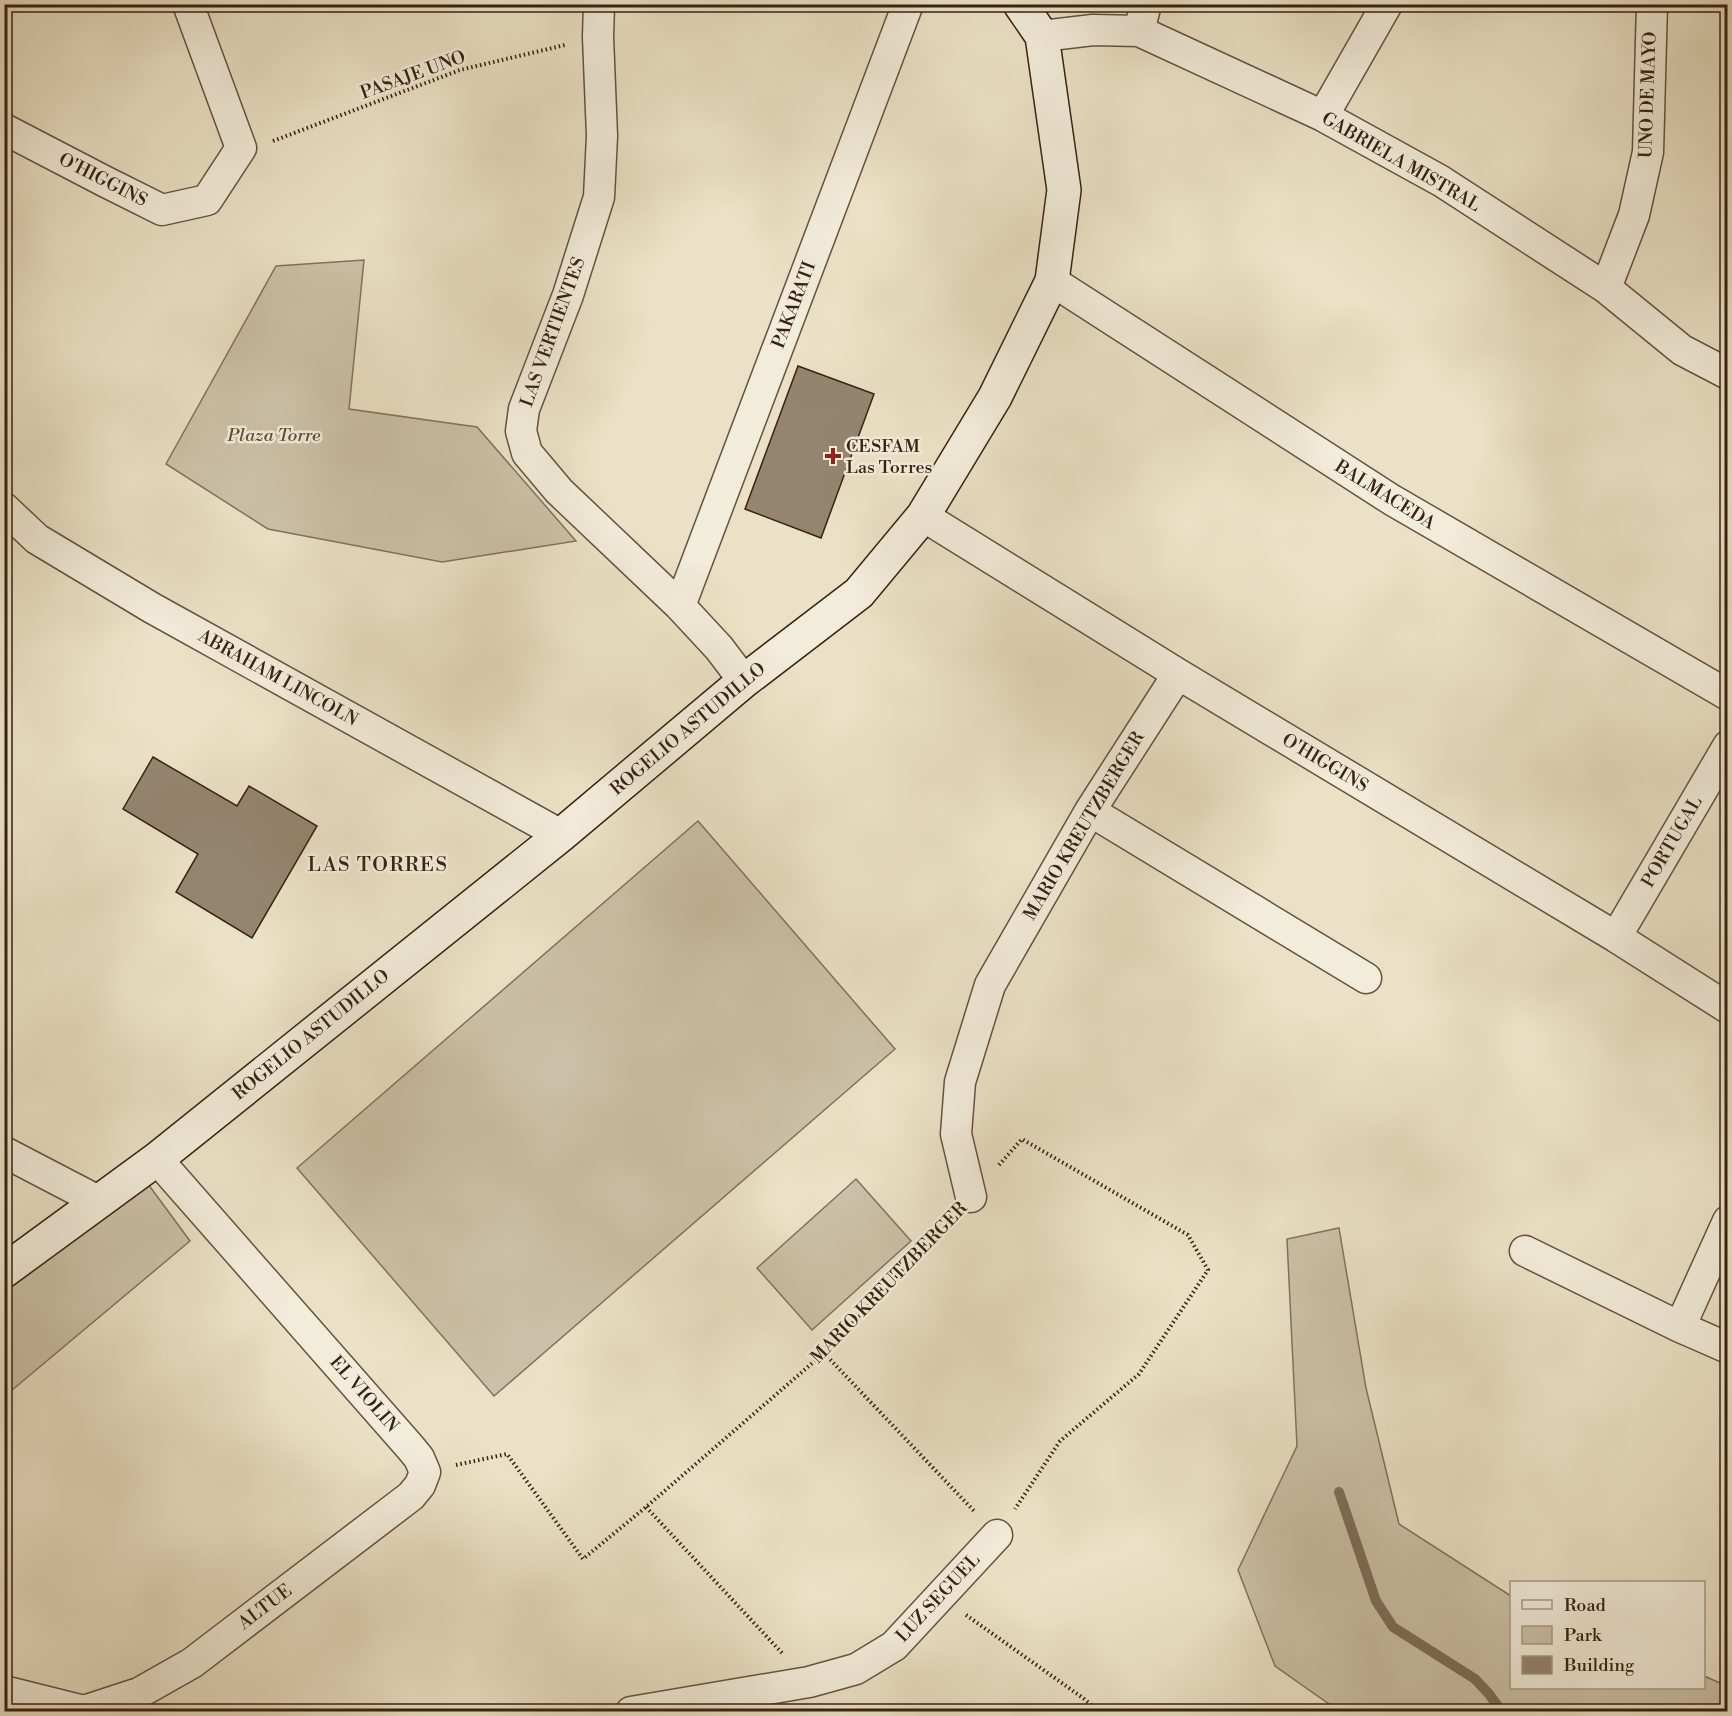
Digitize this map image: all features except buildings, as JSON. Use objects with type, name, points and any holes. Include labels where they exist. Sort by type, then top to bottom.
[{"type":"street","points":[[188,4],[241,148]]},
{"type":"street","name":"LAS VERTIENTES","points":[[599,4],[602,136],[599,197],[568,295],[524,409],[520,431],[527,453],[559,491],[680,606],[744,681]]},
{"type":"street","name":"PAKARATI","points":[[680,606],[908,4]]},
{"type":"street","name":"ROGELIO ASTUDILLO","points":[[4,1271],[157,1159],[561,835],[744,681],[859,593],[923,516],[995,398],[1052,281],[1064,190],[1042,36],[1020,4]]},
{"type":"street","points":[[1323,116],[1387,4]]},
{"type":"street","name":"UNO DE MAYO","points":[[1606,288],[1634,215],[1648,153],[1652,4]]},
{"type":"street","name":"GABRIELA MISTRAL","points":[[1042,36],[1093,30],[1143,18],[1441,181],[1606,288],[1682,350],[1728,374]]},
{"type":"street","name":"O'HIGGINS","points":[[4,129],[162,210],[207,200],[241,148]]},
{"type":"street","name":"BALMACEDA","points":[[1052,281],[1392,500],[1728,695]]},
{"type":"street","name":"ABRAHAM LINCOLN","points":[[4,508],[37,539],[152,608],[561,835]]},
{"type":"street","name":"O'HIGGINS","points":[[923,516],[1178,674],[1616,937],[1728,1008]]},
{"type":"street","points":[[4,529],[37,539]]},
{"type":"street","name":"MARIO KREUTZBERGER","points":[[971,1197],[956,1134],[960,1082],[990,985],[1090,811],[1178,674]]},
{"type":"street","name":"PORTUGAL","points":[[1616,937],[1728,746]]},
{"type":"street","points":[[1090,811],[1366,978]]},
{"type":"street","points":[[4,1152],[100,1202]]},
{"type":"street","name":"EL VIOLIN","points":[[157,1159],[410,1447],[419,1458],[425,1472]]},
{"type":"street","points":[[1680,1328],[1728,1221]]},
{"type":"street","points":[[1525,1251],[1680,1328],[1728,1348]]},
{"type":"street","name":"ALTUE","points":[[84,1712],[139,1694],[192,1663],[411,1496],[420,1485],[425,1472]]},
{"type":"street","name":"LUZ SEGUEL","points":[[632,1712],[809,1682],[856,1669],[894,1646],[997,1535]]},
{"type":"street","points":[[4,1691],[84,1712]]},
{"type":"path","name":"PASAJE UNO","points":[[241,148],[280,139],[460,70],[598,37]]},
{"type":"path","points":[[824,1353],[997,1535],[1060,1441],[1139,1374],[1208,1270],[1188,1235],[1022,1139]]},
{"type":"path","name":"MARIO KREUTZBERGER","points":[[425,1472],[507,1454],[583,1559],[824,1353],[971,1197]]},
{"type":"path","points":[[646,1507],[809,1682]]},
{"type":"path","points":[[940,1596],[1083,1698],[1099,1712]]},
{"type":"green space","name":"Plaza Torre","points":[[364,260],[349,409],[477,427],[576,541],[442,562],[268,529],[166,464],[276,266]]},
{"type":"green space","points":[[698,821],[895,1049],[494,1396],[297,1168]]},
{"type":"green space","points":[[856,1179],[911,1241],[812,1330],[757,1268]]},
{"type":"green space","points":[[148,1184],[190,1241],[5,1396],[5,1292]]},
{"type":"green space","points":[[1339,1228],[1366,1388],[1399,1524],[1510,1595],[1510,1689],[1705,1689],[1705,1676],[1727,1686],[1727,1711],[1339,1711],[1275,1666],[1238,1570],[1297,1446],[1287,1239]]},
{"type":"waterway","points":[[1339,1492],[1376,1601],[1393,1627],[1475,1679],[1502,1712]]},
{"type":"place","name":"CESFAM Las Torres","points":[[833,456]]},
{"type":"district","name":"LAS TORRES","points":[[378,865]]}]
